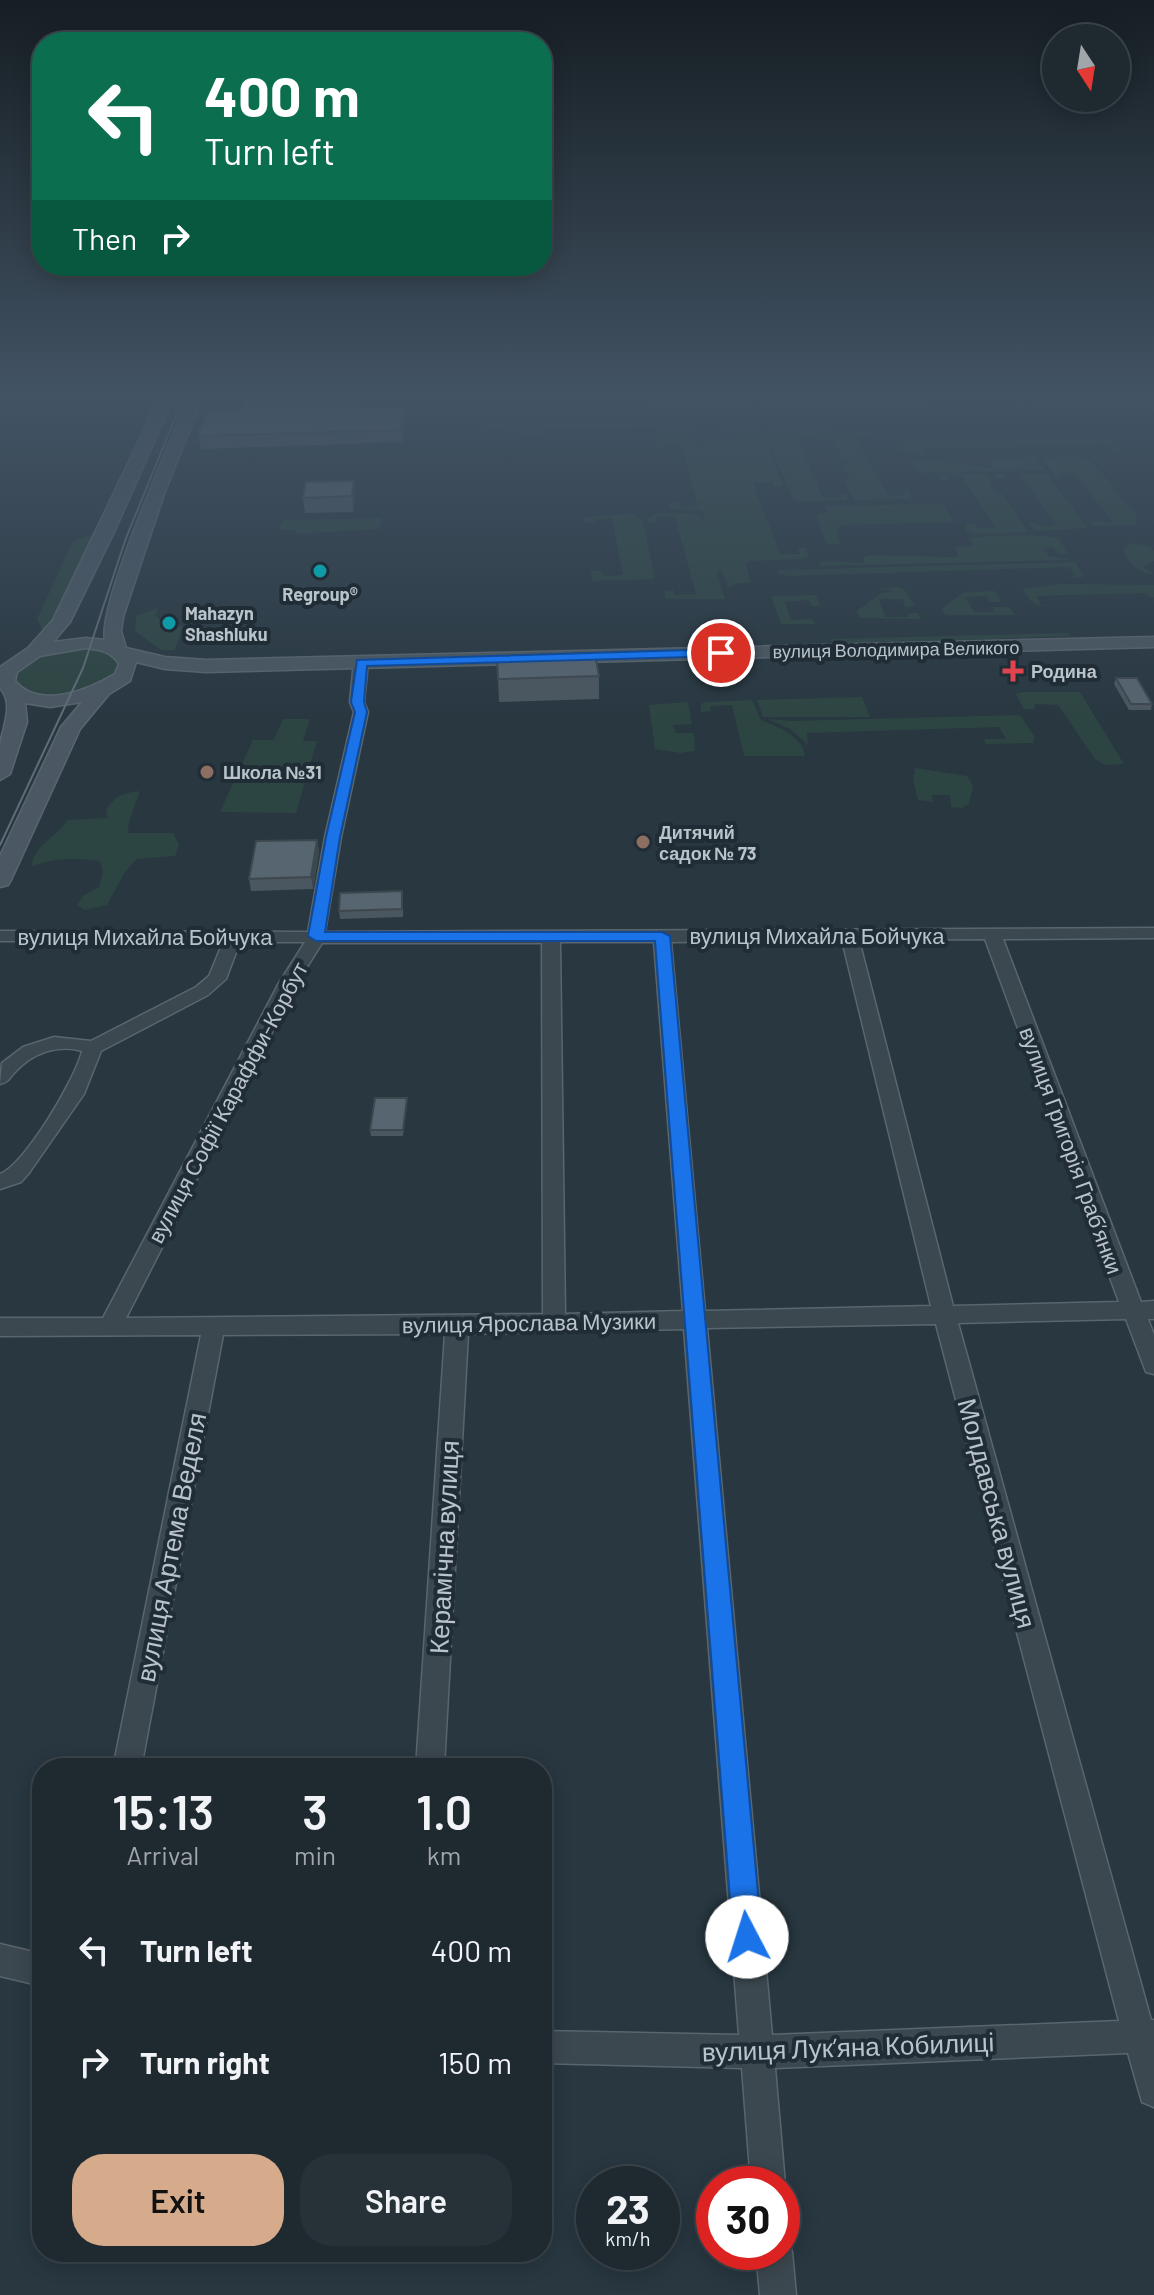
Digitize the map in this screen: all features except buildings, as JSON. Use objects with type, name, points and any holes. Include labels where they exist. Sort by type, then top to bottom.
[{"type":"main road","points":[[0,774],[17,722],[5,682],[8,669],[29,654],[61,622],[118,506]]},
{"type":"main road","points":[[0,880],[71,727],[104,689],[127,670],[126,658],[120,652],[112,624],[152,506]]},
{"type":"main road","name":"вулиця Володимира Великого","points":[[0,663],[79,644],[165,663],[206,666],[1154,642]]},
{"type":"main road","name":"вулиця Володимира Великого","points":[[7,689],[53,700],[206,666]]},
{"type":"street","name":"вулиця Софії Караффи-Корбут","points":[[110,1326],[281,996],[316,936],[333,837],[361,712],[357,702],[361,662]]},
{"type":"street","name":"вулиця Михайла Бойчука","points":[[0,936],[551,937],[1154,933]]},
{"type":"street","name":"вулиця Григорія Грабʼянки","points":[[992,934],[1142,1310],[1154,1365]]},
{"type":"street","name":"Молдавська вулиця","points":[[849,935],[944,1313],[1146,2036],[1154,2090]]},
{"type":"street","points":[[92,1048],[202,991],[217,979],[234,936]]},
{"type":"street","points":[[662,936],[766,2166]]},
{"type":"street","points":[[551,937],[554,1323]]},
{"type":"street","points":[[0,1078],[6,1068],[32,1048],[54,1042],[83,1044],[92,1048]]},
{"type":"street","points":[[7,1179],[80,1082],[91,1063],[92,1048]]},
{"type":"street","name":"вулиця Ярослава Музики","points":[[1,1330],[110,1326],[457,1325],[695,1317],[1142,1310]]},
{"type":"street","name":"вулиця Артема Веделя","points":[[129,1758],[214,1325]]},
{"type":"street","name":"Керамічна вулиця","points":[[431,1758],[457,1325]]},
{"type":"street","points":[[0,1960],[32,1968]]},
{"type":"street","name":"вулиця Лукʼяна Кобилиці","points":[[552,2047],[757,2052],[1146,2036]]},
{"type":"street","points":[[776,2270],[778,2295]]},
{"type":"green space","points":[[670,506],[762,506],[780,554],[800,554],[798,548],[805,548],[809,556],[803,559],[749,561],[746,564],[751,583],[735,583],[729,588],[720,569],[717,574],[725,599],[666,599],[664,591],[674,590],[675,595],[696,594],[675,517],[656,517],[656,522],[648,522],[648,518],[680,513],[699,514],[702,522],[706,521],[702,510],[671,509]]},
{"type":"green space","points":[[826,506],[944,506],[954,522],[842,525],[836,531],[841,544],[826,544],[816,514],[828,513]]},
{"type":"green space","points":[[981,506],[1010,506],[1028,532],[975,534],[965,527],[975,524],[978,528],[995,527]]},
{"type":"green space","points":[[1043,506],[1071,506],[1088,528],[1035,531],[1029,523],[1057,525]]},
{"type":"green space","points":[[1100,506],[1129,506],[1136,513],[1136,525],[1094,526],[1090,521],[1114,523]]},
{"type":"green space","points":[[632,514],[643,521],[655,579],[592,581],[591,571],[602,571],[603,576],[623,575],[612,518],[585,523],[584,517]]},
{"type":"green space","points":[[381,518],[379,529],[295,534],[296,530],[278,530],[284,520]]},
{"type":"green space","points":[[99,533],[48,631],[43,631],[37,619],[73,541]]},
{"type":"green space","points":[[973,537],[1057,537],[1068,553],[1058,554],[1053,547],[1043,548],[1049,556],[1072,560],[820,566],[823,561],[864,563],[863,557],[869,555],[956,557],[955,547],[973,545],[970,538]]},
{"type":"green space","points":[[1129,543],[1150,546],[1154,551],[1154,561],[1144,566],[1154,574],[1143,572],[1132,564],[1123,550]]},
{"type":"green space","points":[[1075,562],[1084,577],[1068,578],[1075,575],[1069,567],[788,576],[779,574],[778,570]]},
{"type":"green space","points":[[1059,584],[1154,585],[1154,597],[1145,593],[1036,596],[1041,605],[1055,606],[1044,606],[1036,604],[1032,602],[1023,589]]},
{"type":"green space","points":[[879,589],[904,589],[915,606],[906,607],[902,599],[879,599],[885,617],[909,617],[908,613],[918,613],[921,619],[860,618],[857,611],[881,593],[895,591]]},
{"type":"green space","points":[[996,591],[1001,602],[990,602],[986,596],[965,597],[974,612],[994,612],[993,607],[1009,607],[1015,615],[946,615],[941,609],[964,592]]},
{"type":"green space","points":[[816,595],[820,606],[811,606],[809,600],[785,602],[791,620],[813,619],[815,624],[781,624],[771,596]]},
{"type":"green space","points":[[158,608],[156,616],[167,626],[183,626],[175,650],[161,650],[135,631],[136,616]]},
{"type":"green space","points":[[1069,633],[1069,636],[834,645],[830,639]]},
{"type":"green space","points":[[83,646],[111,652],[120,666],[104,682],[64,695],[37,695],[24,690],[12,678],[22,662],[31,657]]},
{"type":"green space","points":[[1080,692],[1124,764],[1105,765],[1095,759],[1058,705],[1035,704],[1034,709],[1024,709],[1016,694]]},
{"type":"green space","points":[[862,697],[870,717],[763,717],[757,700]]},
{"type":"green space","points":[[752,700],[761,720],[794,737],[805,756],[744,756],[732,705],[710,706],[711,711],[701,712],[701,704],[705,702]]},
{"type":"green space","points":[[688,702],[692,724],[673,725],[676,733],[694,733],[695,751],[680,753],[655,749],[649,705]]},
{"type":"green space","points":[[1020,715],[1035,737],[1033,743],[986,744],[984,739],[1006,739],[999,727],[807,733],[808,745],[790,729],[767,719],[791,721]]},
{"type":"green space","points":[[283,719],[310,719],[303,741],[317,741],[296,813],[220,812],[253,740],[274,740]]},
{"type":"green space","points":[[915,768],[967,776],[973,786],[969,804],[962,808],[951,807],[950,795],[932,795],[933,802],[918,800],[913,779]]},
{"type":"green space","points":[[140,791],[128,833],[173,833],[179,845],[175,856],[137,859],[125,872],[107,905],[85,910],[77,905],[83,896],[99,887],[103,872],[100,861],[66,859],[32,867],[37,852],[67,820],[108,818],[106,810],[116,798]]},
{"type":"tram line","points":[[0,845],[83,668],[139,506]]},
{"type":"place","name":"Regroup®","points":[[320,571]]},
{"type":"place","name":"Mahazyn Shashluku","points":[[169,623]]},
{"type":"place","name":"Родина","points":[[1013,671]]},
{"type":"place","name":"Школа №31","points":[[207,772]]},
{"type":"place","name":"Дитячий садок № 73","points":[[643,842]]},
{"type":"route","points":[[721,653],[361,662],[357,702],[361,712],[333,837],[316,936],[662,936],[747,1937]]}]
